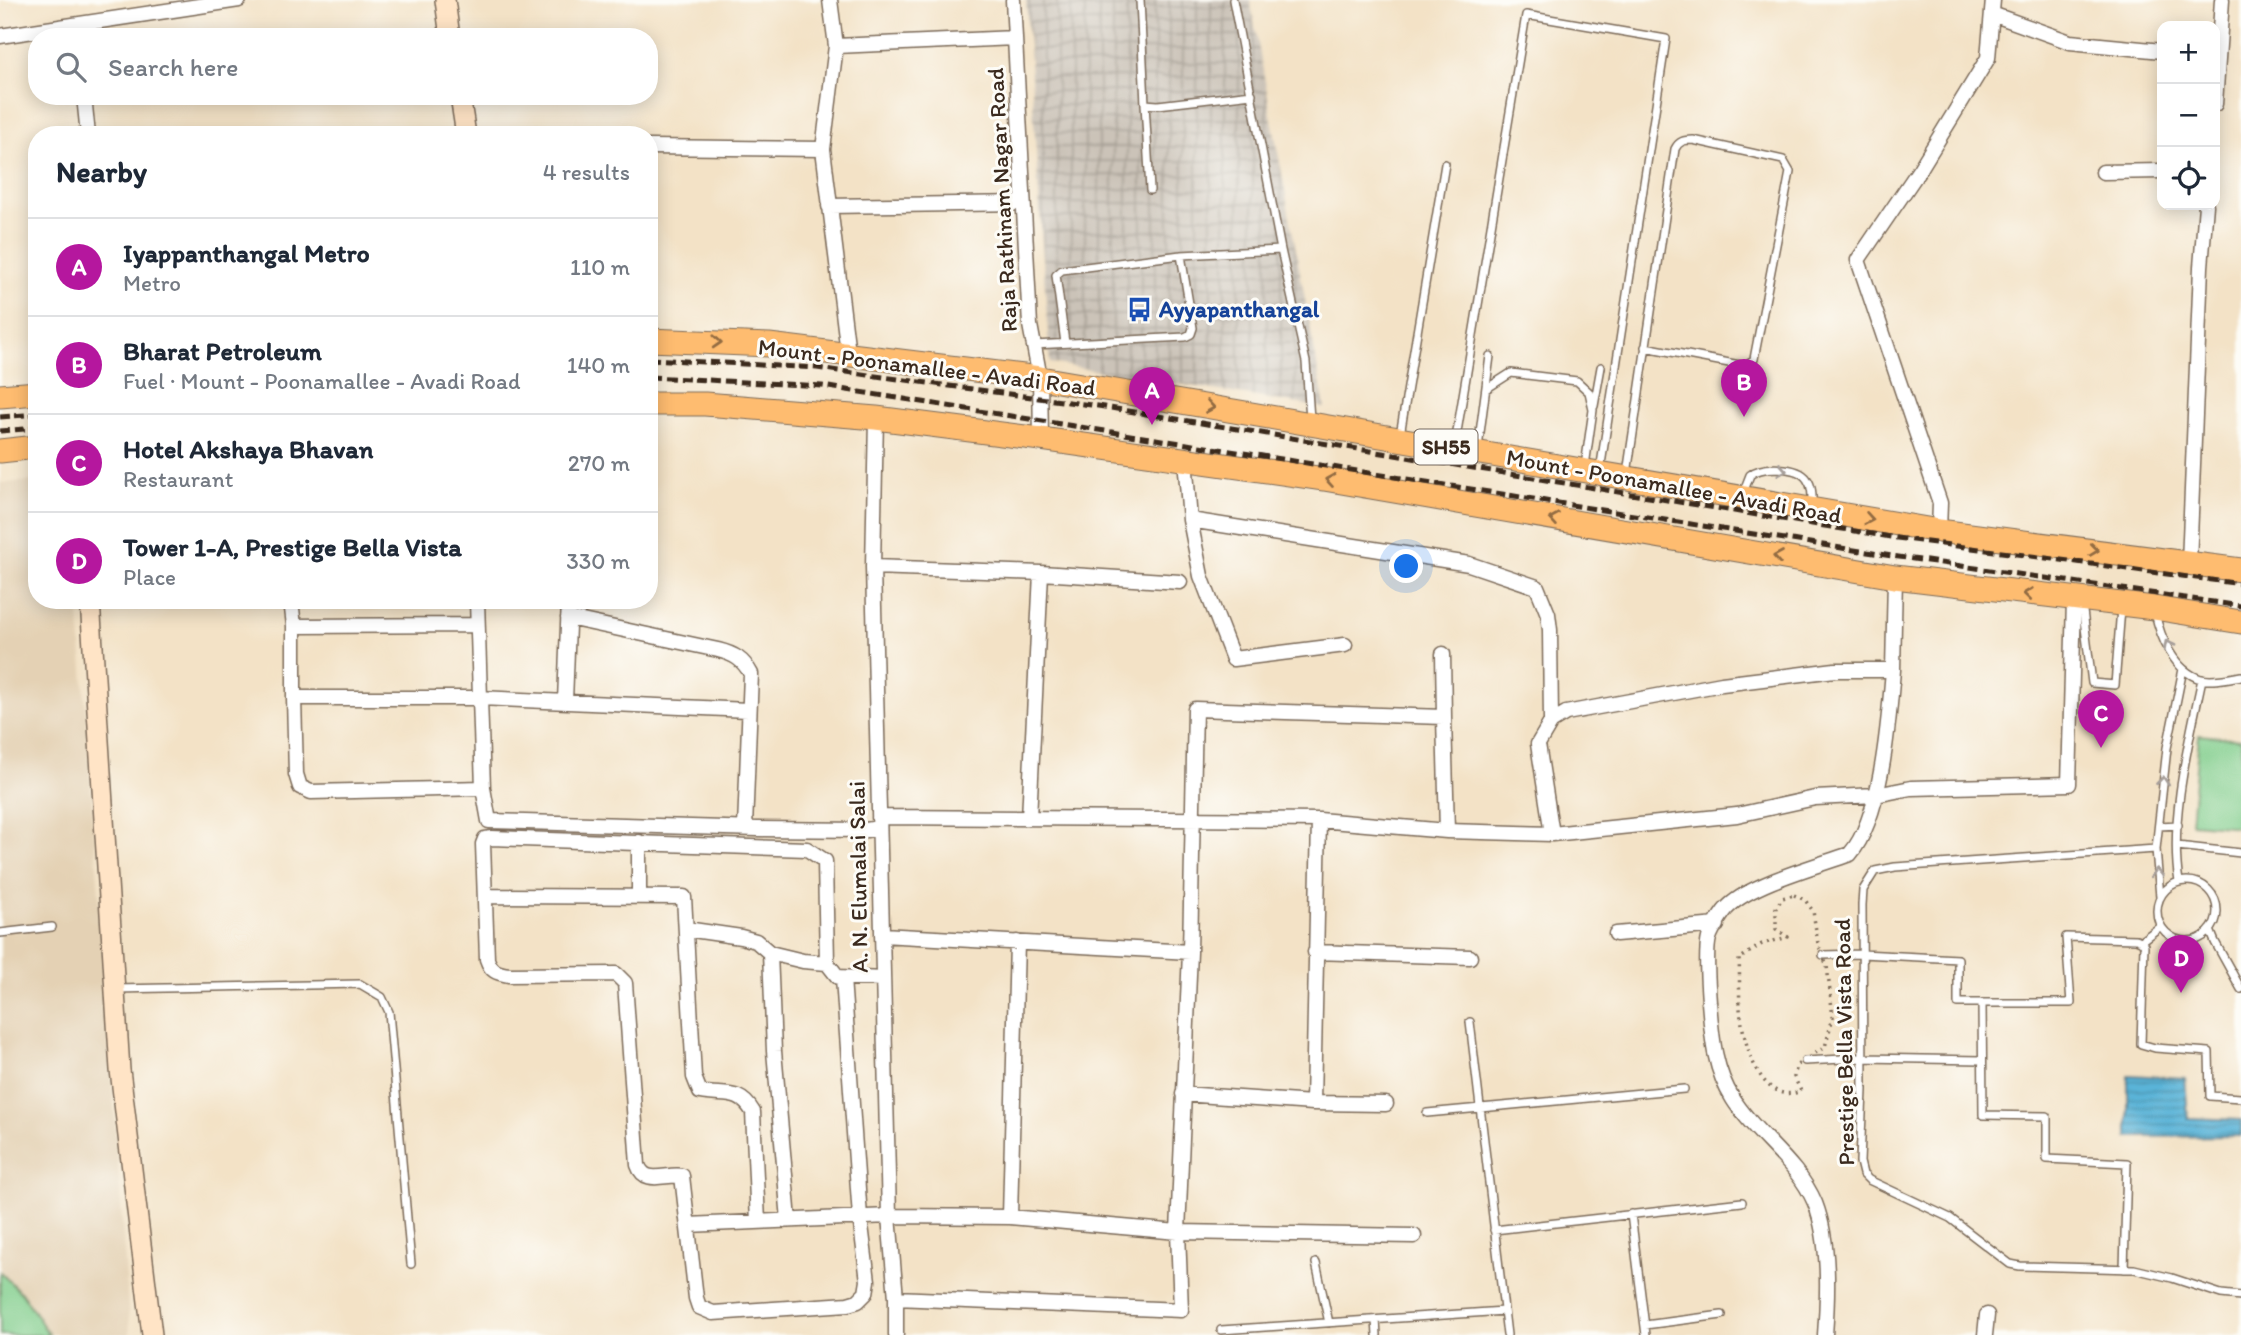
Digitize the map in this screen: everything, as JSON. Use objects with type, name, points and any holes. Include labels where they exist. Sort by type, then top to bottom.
[{"type":"main road","name":"Mount - Poonamallee - Avadi Road","points":[[658,340],[769,345],[1040,377],[1939,531],[2241,570]]},
{"type":"main road","points":[[0,396],[28,394]]},
{"type":"main road","name":"SH55","points":[[658,404],[705,404],[876,418],[1041,439],[1324,479],[1895,577],[2154,608],[2241,622]]},
{"type":"main road","points":[[0,451],[28,448]]},
{"type":"street","points":[[88,28],[239,0]]},
{"type":"street","points":[[444,0],[449,28]]},
{"type":"street","points":[[830,0],[836,46],[823,149],[848,353]]},
{"type":"street","name":"Raja Rathinam Nagar Road","points":[[1013,0],[1030,325],[1040,377],[1041,439]]},
{"type":"street","points":[[2220,21],[2221,0]]},
{"type":"street","points":[[1939,531],[1940,503],[1858,260],[1920,169],[1987,58],[1992,7],[2070,42],[2157,51]]},
{"type":"street","points":[[0,36],[28,34]]},
{"type":"street","points":[[836,46],[1015,38]]},
{"type":"street","points":[[85,105],[87,126]]},
{"type":"street","points":[[461,105],[465,126]]},
{"type":"street","points":[[658,147],[823,149]]},
{"type":"street","points":[[2102,172],[2157,171]]},
{"type":"street","points":[[829,206],[1024,202]]},
{"type":"street","points":[[2189,563],[2206,210]]},
{"type":"street","name":"A. N. Elumalai Salai","points":[[876,418],[873,567],[889,1216],[896,1298],[896,1335]]},
{"type":"street","points":[[1185,459],[1189,520],[1201,576],[1233,659],[1345,645]]},
{"type":"street","points":[[1189,520],[1469,564],[1537,587],[1548,614],[1550,630],[1551,722]]},
{"type":"street","points":[[873,567],[1041,573],[1180,582]]},
{"type":"street","points":[[1029,818],[1041,573]]},
{"type":"street","points":[[1825,1335],[1828,1293],[1825,1250],[1815,1203],[1791,1164],[1759,1132],[1734,1100],[1719,1072],[1712,1042],[1708,980],[1709,939],[1728,907],[1757,889],[1850,854],[1861,842],[1876,795],[1887,740],[1893,670],[1895,577]]},
{"type":"street","points":[[477,609],[483,788],[489,821],[866,830],[879,822],[1029,818],[1319,820],[1447,831],[1552,834],[1737,815],[1815,799],[1876,795],[1910,788],[2068,784],[2078,600]]},
{"type":"street","points":[[91,609],[120,1070],[152,1335]]},
{"type":"street","points":[[292,609],[296,774],[300,787],[311,792],[483,788]]},
{"type":"street","points":[[565,701],[568,609]]},
{"type":"street","points":[[568,618],[731,654],[744,661],[751,674],[745,828]]},
{"type":"street","points":[[293,626],[477,625]]},
{"type":"street","points":[[1443,654],[1447,831]]},
{"type":"street","points":[[1552,834],[1538,744],[1551,722],[1566,713],[1722,684],[1835,670],[1893,670]]},
{"type":"street","points":[[294,698],[480,698],[748,710]]},
{"type":"street","points":[[896,1298],[1181,1310],[1178,1232],[1190,952],[1195,709],[1444,717]]},
{"type":"street","points":[[1313,1103],[1319,820]]},
{"type":"street","points":[[844,978],[860,1217],[868,1281],[866,1293],[858,1301],[848,1304],[713,1313],[699,1307],[696,1298],[682,1176],[650,1178],[640,1172],[638,1165],[625,983],[616,974],[509,975],[495,972],[487,959],[483,844],[485,839],[639,842],[799,848],[813,851],[825,861],[827,964],[838,977],[883,979]]},
{"type":"street","points":[[639,842],[639,897]]},
{"type":"street","points":[[485,896],[684,897],[696,1085],[700,1092],[734,1094],[742,1098],[753,1112],[758,1222]]},
{"type":"street","points":[[1616,934],[1717,925]]},
{"type":"street","points":[[686,929],[741,937],[756,941],[771,953],[827,964]]},
{"type":"street","points":[[882,934],[1190,952]]},
{"type":"street","points":[[1010,1217],[1017,942]]},
{"type":"street","points":[[1315,952],[1470,957]]},
{"type":"street","points":[[771,953],[774,1051],[789,1220]]},
{"type":"street","points":[[1183,1094],[1313,1103],[1386,1104]]},
{"type":"street","points":[[688,1225],[889,1216],[1010,1217],[1178,1232],[1414,1236]]},
{"type":"street","points":[[1985,1335],[1987,1315]]},
{"type":"lane","points":[[1140,0],[1150,190]]},
{"type":"lane","points":[[1233,0],[1281,250],[1306,362],[1310,424]]},
{"type":"lane","points":[[1454,448],[1526,15],[1667,39],[1592,472]]},
{"type":"lane","points":[[1145,104],[1158,105],[1252,94]]},
{"type":"lane","points":[[1626,478],[1645,347],[1675,149],[1678,143],[1684,140],[1693,140],[1783,160],[1790,172],[1754,359],[1745,366],[1645,347]]},
{"type":"lane","points":[[1399,439],[1445,163]]},
{"type":"lane","points":[[1065,343],[1056,275],[1062,270],[1181,256],[1281,250]]},
{"type":"lane","points":[[1034,345],[1185,337],[1191,334],[1193,328],[1181,256]]},
{"type":"lane","points":[[1478,452],[1490,356]]},
{"type":"lane","points":[[1592,472],[1591,425],[1601,367]]},
{"type":"lane","points":[[1486,389],[1511,373],[1577,381],[1589,392],[1593,410]]},
{"type":"lane","points":[[1742,497],[1747,481],[1755,470],[1763,467],[1801,473],[1809,481],[1812,509]]},
{"type":"lane","points":[[2078,600],[2092,683],[2115,685],[2121,604]]},
{"type":"lane","points":[[2154,608],[2168,647],[2183,669],[2202,679],[2241,676]]},
{"type":"lane","points":[[2160,897],[2171,885],[2198,882],[2213,894],[2217,912],[2210,930],[2194,940],[2175,939],[2161,926],[2157,917],[2160,897],[2156,849],[2167,748],[2183,669]]},
{"type":"lane","points":[[2179,882],[2175,861],[2178,825],[2185,767],[2202,679]]},
{"type":"lane","points":[[2159,826],[2178,825]]},
{"type":"lane","points":[[2177,846],[2241,853]]},
{"type":"lane","name":"Prestige Bella Vista Road","points":[[2156,849],[1895,867],[1875,871],[1863,890],[1860,1166],[1869,1180],[1950,1217],[2010,1264],[2155,1273],[2221,1294],[2241,1296]]},
{"type":"lane","points":[[2141,941],[2161,926]]},
{"type":"lane","points":[[0,933],[52,927]]},
{"type":"lane","points":[[2210,930],[2241,989]]},
{"type":"lane","points":[[1823,955],[1862,954],[1958,959],[1958,1003],[2071,1003],[2066,937],[2141,941]]},
{"type":"lane","points":[[2141,941],[2144,958],[2141,1044],[2155,1048],[2209,1052],[2210,1096],[2241,1098]]},
{"type":"lane","points":[[116,989],[359,984],[382,997],[389,1012],[411,1264]]},
{"type":"lane","points":[[1982,1003],[1983,1115],[2047,1116],[2047,1159],[2127,1163],[2124,1269]]},
{"type":"lane","points":[[1470,1022],[1507,1335]]},
{"type":"lane","points":[[1805,1061],[1862,1058],[1982,1060]]},
{"type":"lane","points":[[1427,1113],[1685,1089]]},
{"type":"lane","points":[[1494,1230],[1742,1202]]},
{"type":"lane","points":[[1631,1214],[1646,1335]]},
{"type":"lane","points":[[1316,1263],[1328,1323]]},
{"type":"lane","points":[[1221,1330],[1274,1331],[1328,1323],[1504,1311]]},
{"type":"lane","points":[[1645,1325],[1722,1315]]},
{"type":"lane","points":[[1376,1320],[1377,1335]]},
{"type":"path","points":[[1794,895],[1805,900],[1813,911],[1818,944],[1827,966],[1833,1017],[1825,1046],[1805,1061],[1797,1065],[1794,1077],[1801,1091],[1791,1095],[1777,1092],[1766,1085],[1752,1062],[1740,1010],[1739,959],[1762,944],[1788,937],[1776,929],[1776,908],[1782,898],[1794,895]]},
{"type":"shaded area","points":[[1026,0],[1250,0],[1325,408],[1050,363]]},
{"type":"shaded area","points":[[28,481],[28,609],[79,609],[130,1335],[0,1335],[0,483]]},
{"type":"green space","points":[[2199,735],[2241,739],[2241,827],[2191,823]]},
{"type":"green space","points":[[0,1272],[24,1296],[49,1335],[0,1335]]},
{"type":"water","points":[[2128,1075],[2185,1078],[2188,1118],[2241,1120],[2241,1136],[2128,1137]]},
{"type":"railway","points":[[658,359],[817,368],[1098,406],[1897,538],[2241,584]]},
{"type":"railway","points":[[658,377],[822,386],[1892,556],[2241,606]]},
{"type":"railway","points":[[0,417],[28,415]]},
{"type":"railway","points":[[0,431],[28,429]]},
{"type":"place","name":"Ayyapanthangal","points":[[1139,309]]},
{"type":"place","name":"Bharat Petroleum","points":[[1744,417]]},
{"type":"place","name":"Iyappanthangal Metro","points":[[1152,425]]},
{"type":"place","name":"Hotel Akshaya Bhavan","points":[[2101,748]]},
{"type":"place","name":"Tower 1-A, Prestige Bella Vista","points":[[2181,993]]}]
